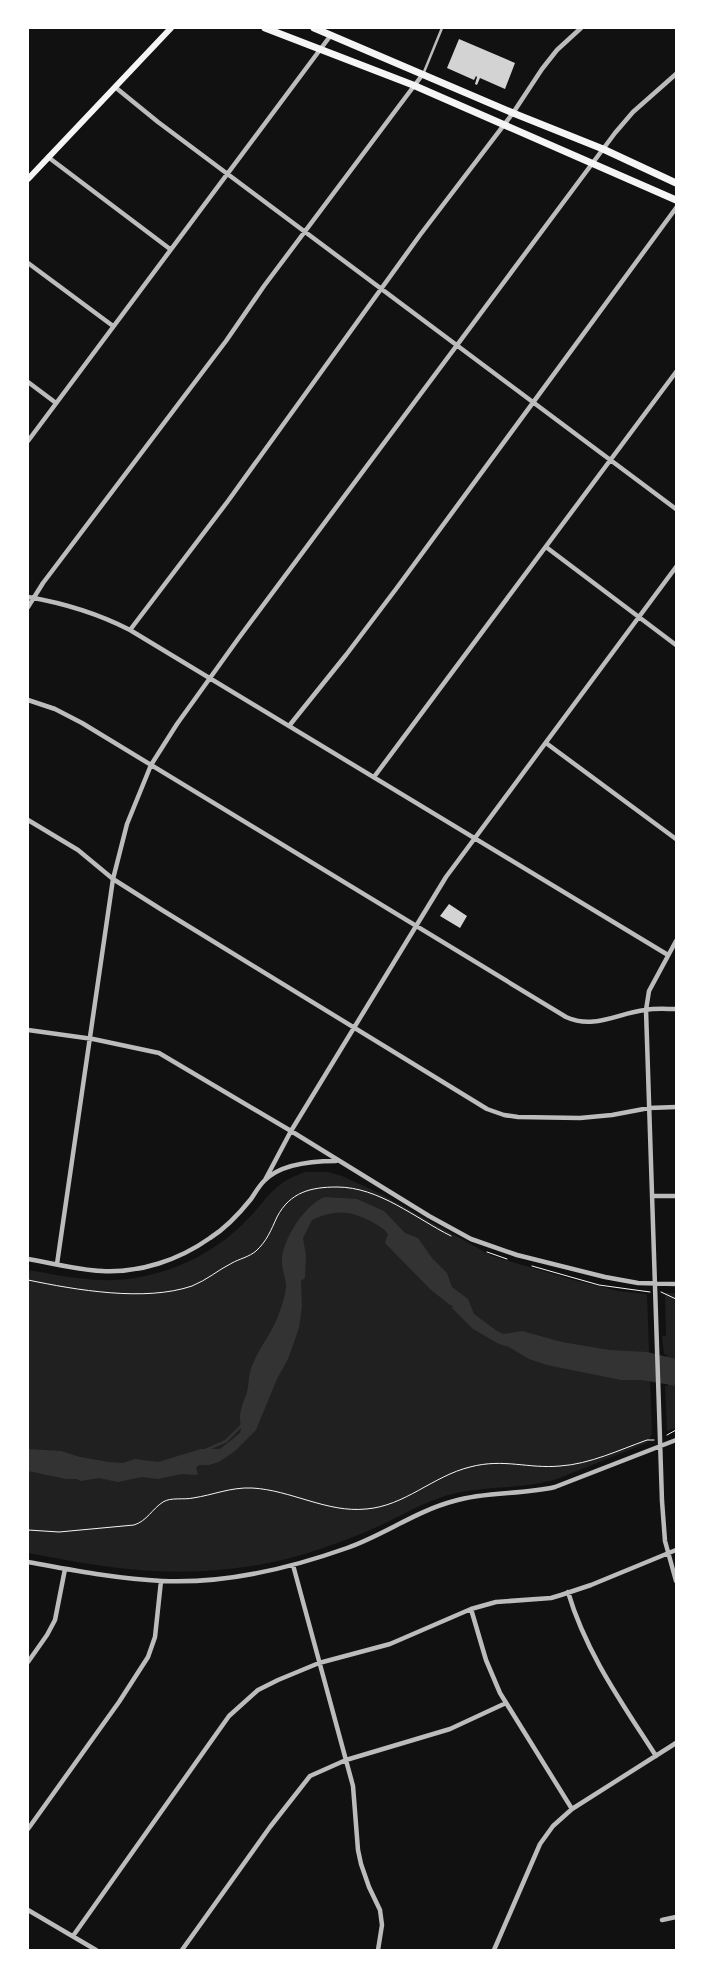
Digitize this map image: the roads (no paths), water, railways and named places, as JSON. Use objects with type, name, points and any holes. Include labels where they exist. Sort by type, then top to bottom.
[{"type":"main road","points":[[28,179],[171,28]]},
{"type":"main road","points":[[265,28],[413,85],[676,200]]},
{"type":"main road","points":[[314,28],[513,113],[603,149],[676,183]]},
{"type":"street","points":[[130,630],[513,113],[552,56],[581,28]]},
{"type":"street","points":[[28,441],[331,34]]},
{"type":"street","points":[[28,607],[423,73]]},
{"type":"street","points":[[57,1264],[112,879],[130,813],[151,765],[210,678],[603,149],[633,112],[676,74]]},
{"type":"street","points":[[114,87],[151,117],[676,509]]},
{"type":"street","points":[[48,158],[170,250]]},
{"type":"street","points":[[289,726],[369,625],[676,208]]},
{"type":"street","points":[[28,263],[113,326]]},
{"type":"street","points":[[374,777],[676,372]]},
{"type":"street","points":[[28,382],[56,403]]},
{"type":"street","points":[[546,547],[676,645]]},
{"type":"street","points":[[28,1259],[111,1271],[134,1269],[182,1255],[211,1238],[230,1222],[252,1198],[265,1180],[291,1131],[446,877],[676,566]]},
{"type":"street","points":[[28,596],[114,621],[668,955]]},
{"type":"street","points":[[28,700],[72,717],[572,1020],[598,1022],[646,1010],[676,1009]]},
{"type":"street","points":[[546,743],[676,839]]},
{"type":"street","points":[[28,820],[78,850],[112,879],[476,1103],[504,1115],[518,1117],[580,1118],[612,1115],[649,1108],[676,1107]]},
{"type":"street","points":[[676,941],[649,992],[646,1010],[663,1529],[676,1581]]},
{"type":"street","points":[[28,1030],[90,1039],[159,1053],[429,1216],[471,1239],[517,1255],[622,1281],[676,1284]]},
{"type":"street","points":[[265,1180],[285,1169],[301,1164],[318,1161],[337,1161]]},
{"type":"street","points":[[652,1196],[676,1196]]},
{"type":"street","points":[[28,1562],[65,1569],[161,1581],[216,1579],[248,1575],[293,1565],[348,1547],[452,1501],[477,1496],[537,1491],[555,1487],[676,1440]]},
{"type":"street","points":[[73,1936],[229,1716],[258,1690],[319,1663],[390,1644],[471,1609],[496,1602],[551,1598],[676,1550]]},
{"type":"street","points":[[293,1565],[353,1786],[358,1850],[361,1864],[368,1887],[380,1910],[382,1925],[378,1950]]},
{"type":"street","points":[[28,1662],[55,1620],[65,1569]]},
{"type":"street","points":[[28,1829],[119,1702],[148,1657],[155,1637],[161,1581]]},
{"type":"street","points":[[568,1592],[593,1656],[656,1756]]},
{"type":"street","points":[[471,1609],[486,1660],[506,1703],[572,1808]]},
{"type":"street","points":[[182,1950],[302,1785],[316,1772],[346,1760],[450,1729],[506,1703]]},
{"type":"street","points":[[494,1950],[540,1844],[553,1826],[572,1808],[676,1743]]},
{"type":"street","points":[[28,1910],[96,1950]]},
{"type":"street","points":[[662,1920],[676,1917]]},
{"type":"lane","points":[[423,73],[442,28]]},
{"type":"waterway","points":[[206,1450],[226,1441],[243,1424]]}]
